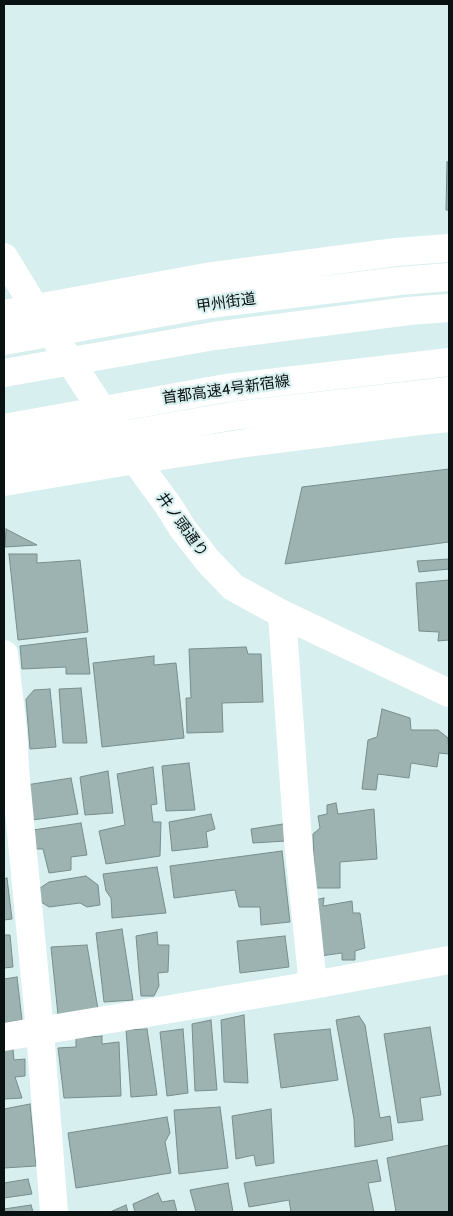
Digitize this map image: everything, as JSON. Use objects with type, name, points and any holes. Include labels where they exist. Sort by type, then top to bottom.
[{"type":"main road","points":[[4,314],[206,277],[396,252],[449,248]]},
{"type":"main road","name":"井ノ頭通り","points":[[4,257],[35,308],[135,460],[183,529],[208,561],[233,587],[282,614],[449,693]]},
{"type":"main road","name":"甲州街道","points":[[4,341],[210,304],[399,281],[449,277]]},
{"type":"main road","points":[[4,372],[214,336],[409,311],[449,308]]},
{"type":"main road","name":"首都高速4号新宿線","points":[[4,428],[226,388],[449,362]]},
{"type":"main road","points":[[4,456],[232,416],[449,391]]},
{"type":"main road","points":[[4,482],[246,443],[449,418]]},
{"type":"main road","points":[[282,614],[298,841],[313,985]]},
{"type":"main road","points":[[4,654],[8,731],[15,769],[40,1031],[54,1212]]},
{"type":"main road","points":[[4,1037],[449,960]]},
{"type":"building","points":[[447,162],[449,162],[449,210],[446,210]]},
{"type":"building","points":[[449,469],[449,542],[285,564],[302,487]]},
{"type":"building","points":[[6,529],[37,545],[5,547]]},
{"type":"building","points":[[9,554],[37,554],[37,563],[80,560],[88,632],[18,640]]},
{"type":"building","points":[[449,559],[449,569],[419,572],[417,561]]},
{"type":"building","points":[[449,580],[449,640],[438,641],[439,632],[419,631],[416,583]]},
{"type":"building","points":[[86,638],[90,674],[66,674],[66,667],[22,669],[20,646]]},
{"type":"building","points":[[246,647],[248,654],[261,654],[263,702],[222,703],[223,732],[187,733],[186,698],[191,698],[189,649]]},
{"type":"building","points":[[154,656],[154,665],[176,663],[184,738],[102,747],[93,663]]},
{"type":"building","points":[[81,688],[87,743],[63,743],[59,689]]},
{"type":"building","points":[[50,689],[56,747],[30,749],[26,699],[34,690]]},
{"type":"building","points":[[382,709],[410,718],[411,730],[438,730],[448,738],[449,754],[439,753],[437,767],[411,763],[409,778],[378,774],[376,790],[362,789],[368,740],[377,737]]},
{"type":"building","points":[[189,763],[195,810],[166,811],[162,766]]},
{"type":"building","points":[[153,767],[157,804],[151,805],[153,822],[161,822],[160,856],[106,864],[99,831],[125,825],[117,774]]},
{"type":"building","points":[[108,771],[113,813],[85,815],[80,777]]},
{"type":"building","points":[[71,778],[78,814],[32,820],[26,785]]},
{"type":"building","points":[[336,803],[338,814],[374,809],[377,859],[340,862],[340,888],[315,888],[313,834],[320,828],[318,816],[327,814],[327,805]]},
{"type":"building","points":[[211,814],[215,829],[206,832],[208,847],[172,851],[169,822]]},
{"type":"building","points":[[81,823],[87,855],[71,857],[71,870],[49,873],[43,849],[36,849],[33,830]]},
{"type":"building","points":[[283,824],[286,841],[253,843],[251,829]]},
{"type":"building","points":[[282,851],[290,922],[261,925],[260,907],[239,907],[235,890],[174,898],[170,866]]},
{"type":"building","points":[[157,867],[166,913],[112,918],[111,898],[106,891],[103,874]]},
{"type":"building","points":[[86,876],[98,885],[100,905],[87,907],[80,903],[49,907],[41,902],[40,888],[49,882]]},
{"type":"building","points":[[7,878],[12,919],[4,920],[4,879]]},
{"type":"building","points":[[324,898],[323,906],[352,901],[353,913],[360,913],[365,948],[355,951],[355,960],[342,960],[342,953],[320,956],[315,900]]},
{"type":"building","points":[[122,929],[133,1000],[104,1002],[96,933]]},
{"type":"building","points":[[157,932],[158,945],[169,945],[168,972],[158,973],[159,986],[154,996],[141,996],[136,936]]},
{"type":"building","points":[[4,935],[10,935],[13,967],[4,968]]},
{"type":"building","points":[[285,936],[289,967],[240,973],[237,941]]},
{"type":"building","points":[[87,945],[98,1009],[58,1015],[51,947]]},
{"type":"building","points":[[17,977],[22,1020],[4,1023],[4,979]]},
{"type":"building","points":[[244,1015],[248,1083],[224,1082],[221,1020]]},
{"type":"building","points":[[359,1016],[365,1025],[380,1118],[390,1116],[393,1140],[355,1147],[354,1119],[336,1020]]},
{"type":"building","points":[[211,1020],[217,1090],[195,1091],[192,1024]]},
{"type":"building","points":[[430,1027],[441,1095],[420,1098],[423,1120],[398,1123],[384,1034]]},
{"type":"building","points":[[147,1029],[157,1095],[131,1097],[126,1030]]},
{"type":"building","points":[[183,1029],[188,1093],[167,1096],[160,1032]]},
{"type":"building","points":[[330,1029],[338,1080],[281,1088],[274,1034]]},
{"type":"building","points":[[102,1036],[102,1044],[119,1042],[121,1096],[64,1098],[58,1048],[76,1047],[76,1038]]},
{"type":"building","points":[[13,1049],[14,1060],[25,1059],[25,1076],[15,1077],[22,1098],[4,1099],[4,1050]]},
{"type":"building","points":[[30,1104],[36,1166],[4,1168],[4,1109]]},
{"type":"building","points":[[220,1107],[228,1168],[179,1174],[174,1110]]},
{"type":"building","points":[[271,1109],[274,1163],[256,1166],[254,1155],[236,1159],[232,1116]]},
{"type":"building","points":[[167,1117],[170,1133],[165,1142],[171,1173],[76,1188],[68,1133]]},
{"type":"building","points":[[449,1145],[449,1212],[396,1212],[387,1158]]},
{"type":"building","points":[[377,1160],[381,1181],[368,1183],[374,1212],[291,1212],[289,1200],[249,1207],[244,1183]]},
{"type":"building","points":[[28,1179],[32,1194],[4,1198],[4,1183]]},
{"type":"building","points":[[228,1183],[233,1212],[196,1212],[190,1190]]},
{"type":"building","points":[[158,1193],[162,1202],[174,1200],[177,1212],[135,1212],[133,1204]]},
{"type":"building","points":[[31,1205],[33,1212],[4,1212],[4,1209]]},
{"type":"building","points":[[126,1205],[128,1212],[110,1212]]}]
